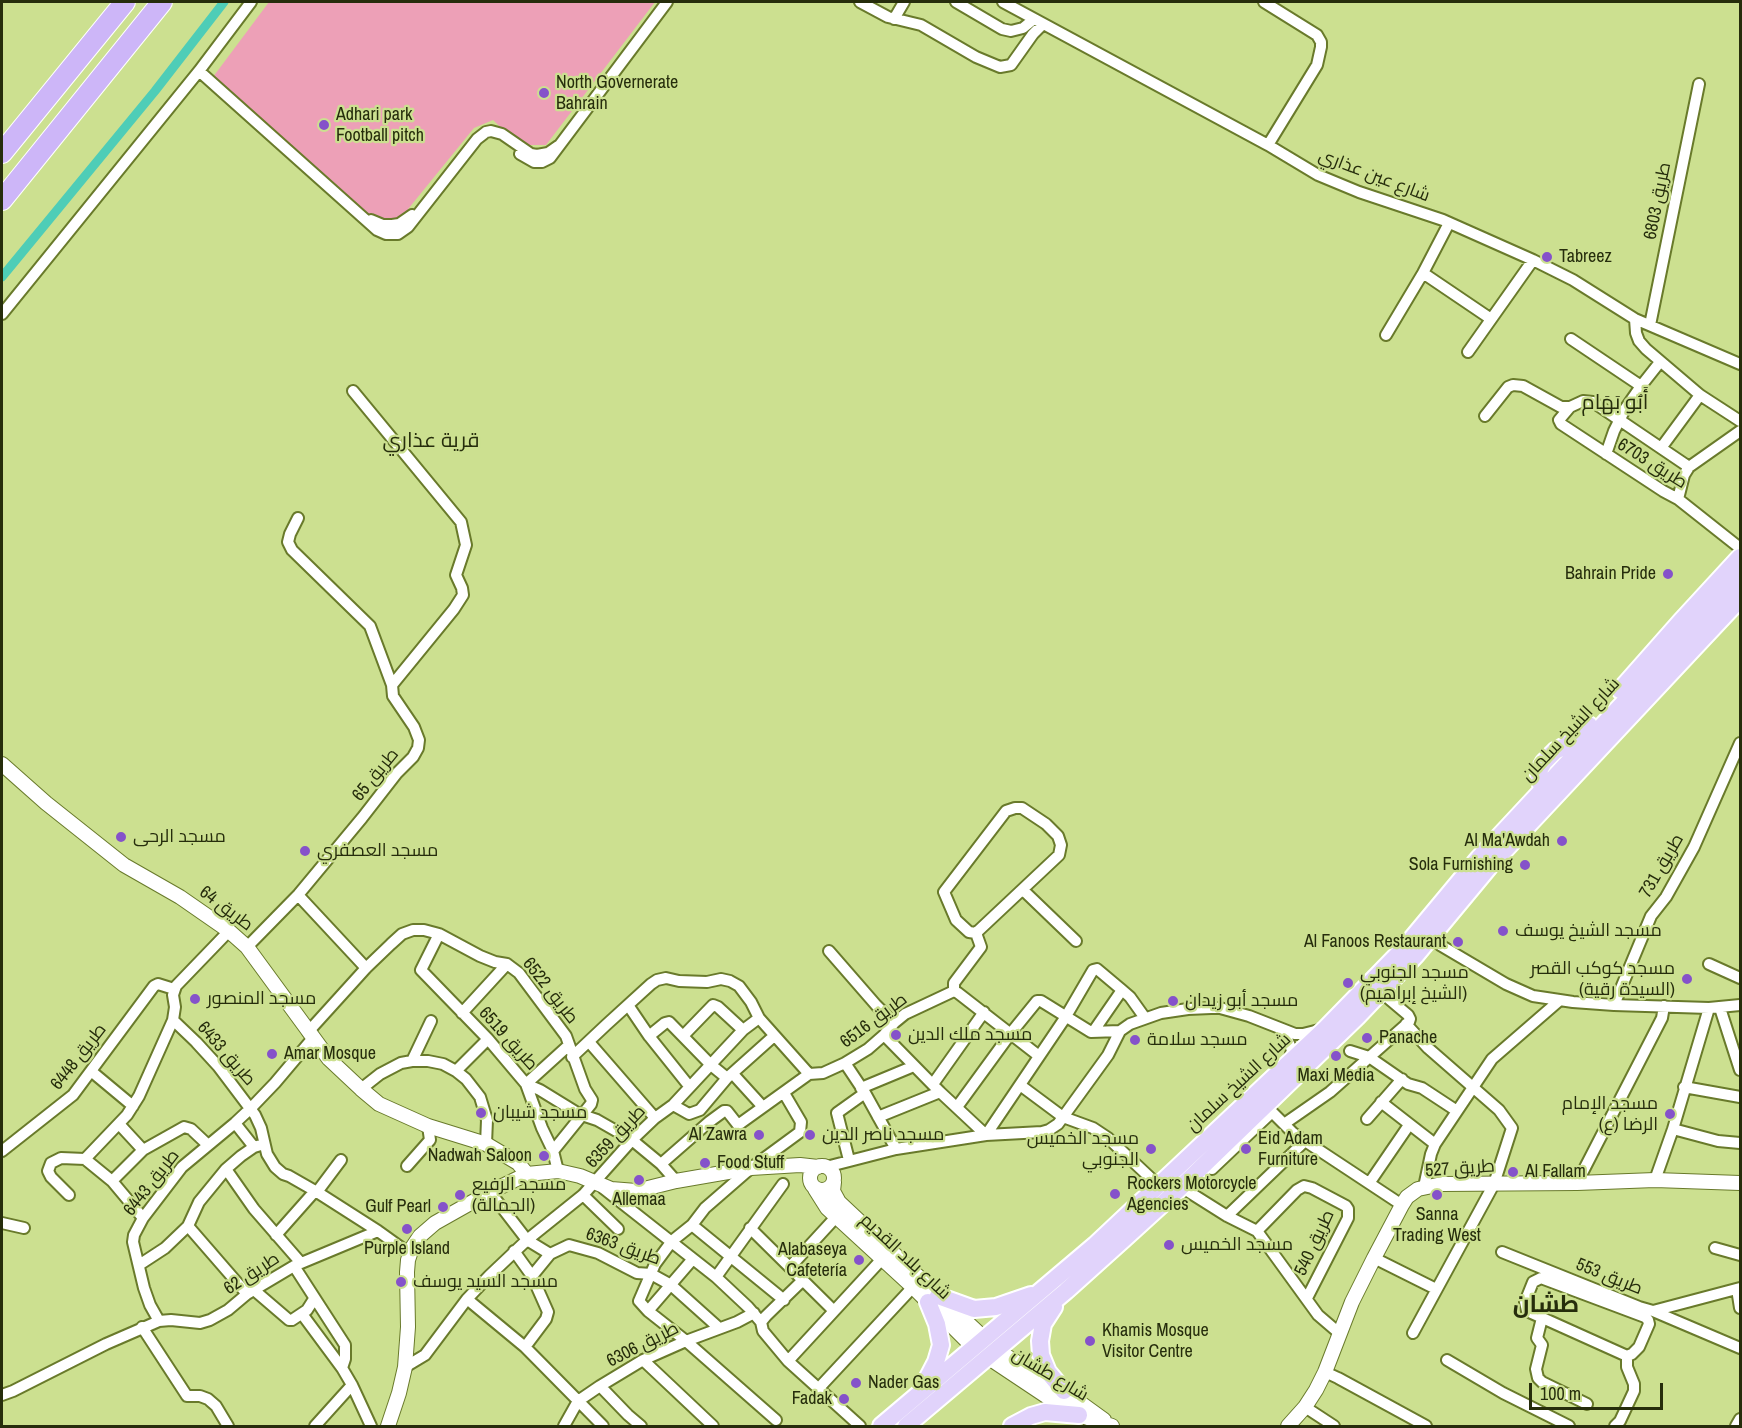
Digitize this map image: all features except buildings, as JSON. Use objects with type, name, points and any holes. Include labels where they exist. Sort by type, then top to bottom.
[{"type":"highway","points":[[2,153],[125,2]]},
{"type":"highway","points":[[2,200],[162,2]]},
{"type":"main road","points":[[1542,789],[1539,776],[1544,762],[1587,727],[1740,557]]},
{"type":"main road","name":"شارع الشيخ سلمان","points":[[906,1426],[1043,1290],[1095,1245],[1326,1028],[1404,948],[1479,858],[1740,578]]},
{"type":"main road","name":"شارع الشيخ سلمان","points":[[881,1426],[918,1395],[1066,1291],[1269,1109],[1416,955],[1490,867],[1740,599]]},
{"type":"main road","points":[[1358,1017],[1389,999],[1440,945],[1490,880],[1556,809],[1565,794],[1567,784]]},
{"type":"main road","points":[[918,1395],[936,1362],[941,1345],[933,1299],[974,1309],[996,1307],[1043,1290]]},
{"type":"main road","points":[[1064,1391],[1048,1372],[1041,1355],[1040,1341],[1043,1324],[1066,1291]]},
{"type":"main road","points":[[1012,1426],[1045,1412],[1079,1415]]},
{"type":"street","points":[[2,314],[199,71],[251,2]]},
{"type":"street","points":[[199,71],[377,230],[393,235],[408,227],[420,209],[470,149],[482,141],[490,138],[504,141],[514,146],[526,159],[538,162],[550,158],[667,2]]},
{"type":"street","points":[[860,2],[894,19],[921,26],[976,57],[1000,67],[1011,65],[1030,38],[1038,21]]},
{"type":"street","points":[[894,19],[903,2]]},
{"type":"street","points":[[956,2],[1002,29],[1011,31],[1038,21]]},
{"type":"street","name":"شارع عين عذاري","points":[[1003,2],[1336,184],[1449,223],[1533,260],[1573,280],[1635,319],[1740,364]]},
{"type":"street","points":[[1264,2],[1317,35],[1321,42],[1317,65],[1268,145]]},
{"type":"street","name":"طريق 6803","points":[[1650,325],[1699,84]]},
{"type":"street","points":[[1386,335],[1423,273],[1449,223]]},
{"type":"street","points":[[1468,352],[1533,260]]},
{"type":"street","points":[[1423,273],[1491,319]]},
{"type":"street","points":[[1635,319],[1636,333],[1646,349],[1700,394],[1740,421]]},
{"type":"street","points":[[1571,339],[1641,386]]},
{"type":"street","points":[[1606,454],[1619,420],[1660,362]]},
{"type":"street","points":[[1485,416],[1508,387],[1518,384],[1561,407],[1570,407],[1583,401],[1593,402],[1689,467]]},
{"type":"street","points":[[353,391],[461,522],[466,545],[456,575],[462,588],[462,595],[454,609],[392,685]]},
{"type":"street","points":[[1661,448],[1700,394]]},
{"type":"street","name":"طريق 6703","points":[[1570,407],[1560,418],[1560,423],[1678,499],[1740,548]]},
{"type":"street","points":[[1678,499],[1684,476],[1689,467],[1740,431]]},
{"type":"street","points":[[298,518],[288,542],[292,550],[370,626],[392,685]]},
{"type":"street","name":"طريق 65","points":[[247,947],[298,895],[397,773],[413,757],[418,748],[419,740],[414,727],[393,696],[392,685]]},
{"type":"street","name":"طريق 731","points":[[1614,1005],[1651,916],[1666,897],[1694,847],[1740,743]]},
{"type":"street","name":"طريق 64","points":[[2,765],[124,865],[180,897],[247,947],[329,1059],[379,1104],[428,1126],[486,1144],[518,1163],[527,1174]]},
{"type":"street","points":[[1022,808],[1046,824],[1058,836],[1061,845],[1059,855],[976,933],[969,932],[956,920],[944,892],[1006,811],[1022,808]]},
{"type":"street","points":[[1023,890],[1076,941]]},
{"type":"street","points":[[298,895],[366,968]]},
{"type":"street","name":"طريق 6443","points":[[159,1321],[144,1288],[133,1239],[143,1218],[182,1167],[235,1123],[275,1083],[310,1035],[366,968],[402,934],[413,930],[424,930],[439,934]]},
{"type":"street","points":[[174,989],[229,932]]},
{"type":"street","points":[[976,933],[981,946],[954,983],[954,992],[984,1012],[1039,1056]]},
{"type":"street","name":"طريق 6522","points":[[439,934],[480,956],[507,964],[519,973],[559,1026],[569,1045],[526,1084]]},
{"type":"street","name":"طريق 6519","points":[[439,934],[421,970],[488,1039],[526,1084],[582,1115],[597,1119],[632,1140],[661,1164],[676,1181]]},
{"type":"street","points":[[1440,945],[1506,984],[1533,996],[1614,1005],[1715,1008],[1740,1005]]},
{"type":"street","points":[[829,951],[894,1023]]},
{"type":"street","points":[[462,1013],[507,964]]},
{"type":"street","points":[[1709,964],[1740,978]]},
{"type":"street","points":[[986,1135],[1095,968],[1122,990],[1145,1018]]},
{"type":"street","points":[[572,1058],[657,980],[666,978],[707,982],[721,979],[739,986],[759,1018],[809,1074]]},
{"type":"street","name":"طريق 6448","points":[[2,1151],[66,1102],[80,1088],[154,986],[163,985],[174,989]]},
{"type":"street","name":"طريق 6433","points":[[174,989],[173,1020],[196,1042],[251,1108],[261,1128],[259,1146],[268,1158],[283,1174],[316,1191],[410,1254]]},
{"type":"street","points":[[1093,1032],[1122,990]]},
{"type":"street","name":"طريق 6516","points":[[709,1122],[725,1111],[738,1125],[809,1074],[823,1072],[845,1063],[868,1049],[905,1014],[954,992]]},
{"type":"street","points":[[1284,1124],[1330,1092],[1410,1020],[1389,999]]},
{"type":"street","points":[[1424,1187],[1435,1144],[1492,1059],[1560,1000]]},
{"type":"street","points":[[957,1107],[1037,1001],[1041,1001],[1089,1032],[1120,1031]]},
{"type":"street","points":[[628,1005],[649,1036],[689,1086]]},
{"type":"street","points":[[683,1036],[711,1006],[715,1005],[743,1030]]},
{"type":"street","points":[[1577,1183],[1662,1018],[1664,1006]]},
{"type":"street","points":[[812,1185],[811,1172],[828,1173],[849,1160],[896,1149],[986,1135],[1042,1132],[1060,1120],[1108,1055],[1120,1031],[1145,1018],[1188,1009],[1220,1008],[1272,1023],[1295,1034],[1326,1028]]},
{"type":"street","points":[[1715,1008],[1740,1070]]},
{"type":"street","points":[[1655,1180],[1673,1129],[1684,1087],[1715,1008]]},
{"type":"street","points":[[878,1118],[937,1088],[984,1012]]},
{"type":"street","name":"طريق 6359","points":[[405,1367],[425,1355],[467,1299],[514,1251],[584,1196],[632,1140],[673,1105],[743,1030],[759,1018]]},
{"type":"street","points":[[85,1159],[133,1106],[173,1020]]},
{"type":"street","points":[[412,1061],[431,1021]]},
{"type":"street","points":[[649,1036],[669,1022],[711,1065],[730,1076],[763,1107]]},
{"type":"street","points":[[1406,1024],[1428,1048],[1499,1110],[1512,1128],[1494,1184],[1413,1333]]},
{"type":"street","points":[[1283,1030],[1292,1050],[1289,1062]]},
{"type":"street","points":[[884,1035],[986,1135]]},
{"type":"street","points":[[673,1105],[688,1114],[700,1110],[730,1076],[774,1036]]},
{"type":"street","points":[[456,1071],[488,1039]]},
{"type":"street","points":[[589,1042],[655,1118]]},
{"type":"street","points":[[553,1151],[592,1100],[572,1058],[569,1045]]},
{"type":"street","points":[[1350,1051],[1369,1057],[1410,1085],[1422,1088],[1457,1111]]},
{"type":"street","points":[[361,1089],[390,1068],[412,1061],[435,1063],[456,1071],[474,1087],[484,1108],[487,1120],[486,1144]]},
{"type":"street","points":[[845,1063],[896,1149]]},
{"type":"street","points":[[849,1160],[837,1116],[839,1111],[863,1091],[914,1066]]},
{"type":"street","points":[[91,1071],[133,1106]]},
{"type":"street","points":[[1367,1119],[1402,1079]]},
{"type":"street","points":[[526,1084],[553,1151],[558,1171]]},
{"type":"street","points":[[1020,1084],[1060,1120],[1094,1128],[1108,1138],[1158,1185]]},
{"type":"street","points":[[1684,1087],[1740,1097]]},
{"type":"street","points":[[776,1420],[639,1301],[655,1264],[672,1241],[692,1225],[705,1208],[751,1168],[800,1132],[801,1122],[784,1093]]},
{"type":"street","points":[[1381,1102],[1435,1144]]},
{"type":"street","points":[[1269,1109],[1293,1133],[1402,1205]]},
{"type":"street","points":[[661,1164],[709,1122],[700,1110]]},
{"type":"street","points":[[139,1265],[165,1248],[188,1226],[199,1202],[225,1169],[241,1156],[259,1146],[235,1123]]},
{"type":"street","points":[[119,1124],[143,1150]]},
{"type":"street","points":[[1370,1182],[1409,1125]]},
{"type":"street","points":[[407,1166],[430,1140],[428,1126]]},
{"type":"street","points":[[112,1181],[143,1150],[184,1127],[191,1129],[208,1145]]},
{"type":"street","points":[[1673,1129],[1718,1141],[1740,1143]]},
{"type":"street","points":[[1227,1216],[1305,1141]]},
{"type":"street","points":[[69,1195],[51,1177],[48,1170],[51,1163],[61,1158],[85,1159],[112,1181],[143,1218]]},
{"type":"street","points":[[276,1235],[341,1160]]},
{"type":"street","points":[[388,1426],[405,1367],[408,1327],[407,1272],[410,1254],[416,1242],[430,1227],[490,1192],[527,1174],[558,1171],[580,1176],[611,1190],[636,1191],[676,1181],[751,1168],[800,1165],[828,1173]]},
{"type":"street","points":[[1429,1165],[1442,1184]]},
{"type":"street","points":[[751,1168],[785,1171],[826,1190],[829,1188],[828,1173]]},
{"type":"street","points":[[225,1169],[298,1264],[314,1299],[345,1345],[345,1359],[342,1368]]},
{"type":"street","name":"شارع بلاد القديم","points":[[828,1173],[839,1202],[933,1299],[986,1349]]},
{"type":"street","name":"طريق 527","points":[[1288,1426],[1305,1407],[1325,1372],[1339,1332],[1374,1258],[1402,1205],[1413,1192],[1424,1187],[1442,1184],[1655,1180],[1740,1183]]},
{"type":"street","points":[[596,1183],[716,1277],[758,1318],[763,1331],[788,1361],[860,1426]]},
{"type":"street","points":[[716,1277],[783,1184]]},
{"type":"street","name":"شارع بلاد القديم","points":[[812,1185],[824,1204],[836,1216],[913,1287],[933,1299]]},
{"type":"street","name":"طريق 540","points":[[1257,1231],[1297,1190],[1304,1186],[1346,1206],[1348,1218],[1307,1298]]},
{"type":"street","points":[[1181,1187],[1227,1216],[1257,1231],[1318,1315],[1339,1332]]},
{"type":"street","points":[[490,1192],[527,1240],[550,1254],[532,1276]]},
{"type":"street","points":[[584,1196],[618,1229]]},
{"type":"street","points":[[790,1267],[836,1216]]},
{"type":"street","points":[[2,1223],[24,1228]]},
{"type":"street","points":[[692,1225],[784,1300]]},
{"type":"street","points":[[188,1226],[250,1292],[289,1320],[307,1310],[314,1299]]},
{"type":"street","points":[[750,1228],[834,1311]]},
{"type":"street","name":"طريق 62","points":[[2,1395],[142,1327],[159,1321],[200,1323],[210,1320],[228,1310],[250,1292],[298,1264],[378,1231]]},
{"type":"street","name":"طريق 6363","points":[[550,1254],[569,1245],[598,1253],[637,1274],[651,1274],[671,1285],[719,1328]]},
{"type":"street","points":[[1715,1248],[1740,1256]]},
{"type":"street","points":[[514,1251],[532,1276],[547,1308],[548,1316],[525,1347]]},
{"type":"street","name":"طريق 553","points":[[1502,1252],[1653,1311],[1739,1289]]},
{"type":"street","points":[[1374,1258],[1436,1289]]},
{"type":"street","points":[[788,1361],[882,1259]]},
{"type":"street","points":[[648,1311],[692,1260]]},
{"type":"street","points":[[1537,1279],[1549,1280],[1645,1317],[1649,1324],[1639,1347],[1627,1356],[1530,1313],[1525,1307],[1525,1302],[1542,1267]]},
{"type":"street","points":[[758,1318],[766,1316],[802,1281]]},
{"type":"street","points":[[818,1389],[913,1287]]},
{"type":"street","points":[[1739,1289],[1740,1308]]},
{"type":"street","points":[[467,1299],[525,1347],[603,1426]]},
{"type":"street","points":[[1653,1311],[1740,1348]]},
{"type":"street","points":[[302,1314],[342,1368],[371,1426]]},
{"type":"street","name":"طريق 6306","points":[[564,1426],[578,1401],[643,1360],[719,1328],[758,1318]]},
{"type":"street","points":[[1542,1318],[1537,1338],[1542,1345],[1536,1369],[1538,1378],[1587,1404]]},
{"type":"street","points":[[142,1327],[187,1396],[200,1396],[208,1399],[216,1406],[228,1426]]},
{"type":"street","name":"شارع طشان","points":[[986,1349],[1064,1391],[1112,1426]]},
{"type":"street","name":"شارع طشان","points":[[986,1349],[1079,1415],[1112,1426]]},
{"type":"street","points":[[1616,1426],[1634,1390],[1627,1367],[1627,1356]]},
{"type":"street","points":[[643,1360],[713,1426]]},
{"type":"street","points":[[1447,1360],[1503,1393],[1569,1426]]},
{"type":"street","points":[[1325,1372],[1408,1422],[1426,1426]]},
{"type":"street","points":[[315,1426],[352,1385]]},
{"type":"street","points":[[600,1386],[641,1426]]},
{"type":"street","points":[[1305,1407],[1334,1426]]},
{"type":"street","points":[[1736,1426],[1740,1419]]},
{"type":"shaded area","points":[[269,2],[655,2],[546,145],[519,145],[493,120],[474,128],[400,219],[373,218],[214,84],[213,77]]},
{"type":"waterway","points":[[2,277],[155,91],[224,2]]},
{"type":"place","name":"North Governerate Bahrain","points":[[544,93]]},
{"type":"place","name":"Adhari park Football pitch","points":[[324,125]]},
{"type":"place","name":"Tabreez","points":[[1547,257]]},
{"type":"place","name":"Bahrain Pride","points":[[1668,574]]},
{"type":"place","name":"مسجد الرحى","points":[[121,837]]},
{"type":"place","name":"Al Ma'Awdah","points":[[1562,841]]},
{"type":"place","name":"مسجد العصفري","points":[[305,851]]},
{"type":"place","name":"Sola Furnishing","points":[[1525,865]]},
{"type":"place","name":"مسجد الشيخ يوسف","points":[[1503,931]]},
{"type":"place","name":"Al Fanoos Restaurant","points":[[1458,942]]},
{"type":"place","name":"مسجد كوكب القصر (السيدة رقية)","points":[[1687,979]]},
{"type":"place","name":"مسجد الجنوبي (الشيخ إبراهيم)","points":[[1348,983]]},
{"type":"place","name":"مسجد المنصور","points":[[195,999]]},
{"type":"place","name":"مسجد أبو زيدان","points":[[1173,1001]]},
{"type":"place","name":"مسجد ملك الدين","points":[[896,1035]]},
{"type":"place","name":"Panache","points":[[1367,1038]]},
{"type":"place","name":"مسجد سلامة","points":[[1135,1040]]},
{"type":"place","name":"Amar Mosque","points":[[272,1054]]},
{"type":"place","name":"Maxi Media","points":[[1336,1056]]},
{"type":"place","name":"مسجد شيبان","points":[[481,1113]]},
{"type":"place","name":"مسجد الإمام الرضا (ع)","points":[[1670,1114]]},
{"type":"place","name":"Al Zawra","points":[[759,1135]]},
{"type":"place","name":"مسجد ناصر الدين","points":[[810,1135]]},
{"type":"place","name":"مسجد الخميس الجنوبي","points":[[1151,1149]]},
{"type":"place","name":"Eid Adam Furniture","points":[[1246,1149]]},
{"type":"place","name":"Nadwah Saloon","points":[[544,1156]]},
{"type":"place","name":"Food Stuff","points":[[705,1163]]},
{"type":"place","name":"Al Fallam","points":[[1513,1172]]},
{"type":"place","name":"Allemaa","points":[[639,1180]]},
{"type":"place","name":"Rockers Motorcycle Agencies","points":[[1115,1194]]},
{"type":"place","name":"مسجد الرفيع (الجمالة)","points":[[460,1195]]},
{"type":"place","name":"Sanna Trading West","points":[[1437,1195]]},
{"type":"place","name":"Gulf Pearl","points":[[443,1207]]},
{"type":"place","name":"Purple Island","points":[[407,1229]]},
{"type":"place","name":"مسجد الخميس","points":[[1169,1245]]},
{"type":"place","name":"Alabaseya Cafetería","points":[[859,1260]]},
{"type":"place","name":"مسجد السيد يوسف","points":[[401,1282]]},
{"type":"place","name":"Khamis Mosque Visitor Centre","points":[[1090,1341]]},
{"type":"place","name":"Nader Gas","points":[[856,1383]]},
{"type":"place","name":"Fadak","points":[[844,1399]]},
{"type":"district","name":"أَبُو بَهَام","points":[[1615,403]]},
{"type":"district","name":"قرية عذاري","points":[[431,441]]},
{"type":"district","name":"طشان","points":[[1546,1306]]}]
